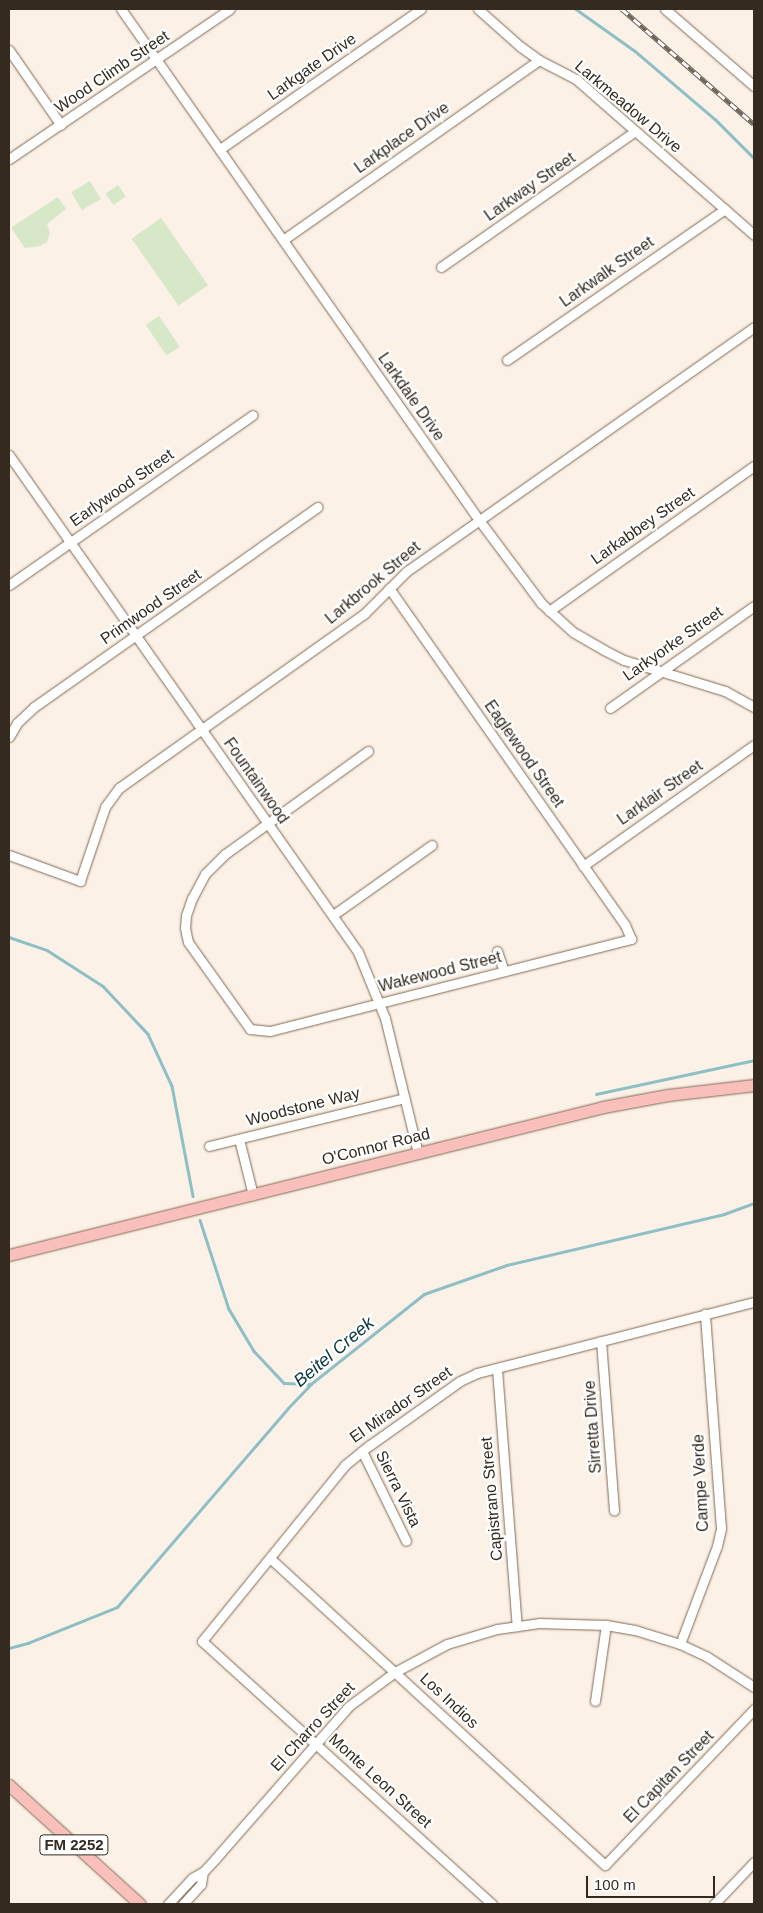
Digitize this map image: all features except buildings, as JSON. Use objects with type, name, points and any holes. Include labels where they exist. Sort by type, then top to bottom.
[{"type":"main road","name":"O'Connor Road","points":[[9,1255],[631,1101],[754,1085]]},
{"type":"main road","name":"FM 2252","points":[[9,1785],[140,1904]]},
{"type":"street","name":"Larkdale Drive","points":[[122,9],[531,592],[549,611],[574,632],[604,650],[624,660],[725,691],[754,707]]},
{"type":"street","name":"Wood Climb Street","points":[[9,159],[230,9]]},
{"type":"street","name":"Larkgate Drive","points":[[220,149],[421,9]]},
{"type":"street","name":"Larkmeadow Drive","points":[[478,9],[539,60],[576,79],[754,235]]},
{"type":"street","points":[[665,9],[754,86]]},
{"type":"street","points":[[9,50],[61,125]]},
{"type":"street","name":"Larkplace Drive","points":[[283,240],[539,60]]},
{"type":"street","name":"Larkway Street","points":[[441,267],[636,131]]},
{"type":"street","name":"Larkwalk Street","points":[[507,360],[724,209]]},
{"type":"street","name":"Larkbrook Street","points":[[9,855],[80,881],[110,797],[128,780],[202,730],[364,614],[407,571],[754,327]]},
{"type":"street","name":"Earlywood Street","points":[[9,586],[252,416]]},
{"type":"street","name":"Fountainwood","points":[[9,455],[358,952],[380,1003],[418,1153]]},
{"type":"street","name":"Larkabbey Street","points":[[549,611],[754,466]]},
{"type":"street","name":"Primwood Street","points":[[9,737],[17,723],[34,707],[136,637],[317,507]]},
{"type":"street","name":"Eaglewood Street","points":[[389,588],[625,925],[631,939]]},
{"type":"street","name":"Larkyorke Street","points":[[610,708],[754,606]]},
{"type":"street","name":"Larklair Street","points":[[583,866],[754,745]]},
{"type":"street","points":[[267,822],[368,751]]},
{"type":"street","name":"Wakewood Street","points":[[267,822],[225,854],[206,874],[192,898],[186,915],[185,928],[188,942],[250,1029],[270,1031],[631,939]]},
{"type":"street","points":[[333,915],[432,845]]},
{"type":"street","points":[[497,951],[504,971]]},
{"type":"street","name":"Woodstone Way","points":[[209,1146],[404,1098]]},
{"type":"street","points":[[239,1139],[253,1195]]},
{"type":"street","name":"El Mirador Street","points":[[202,1641],[271,1559],[336,1475],[362,1451],[460,1381],[601,1341],[754,1302]]},
{"type":"street","name":"Campe Verde","points":[[680,1644],[717,1546],[721,1528],[705,1314]]},
{"type":"street","name":"Sirretta Drive","points":[[601,1341],[614,1511]]},
{"type":"street","name":"Capistrano Street","points":[[497,1369],[517,1626]]},
{"type":"street","name":"Sierra Vista","points":[[362,1451],[406,1541]]},
{"type":"street","name":"Los Indios","points":[[271,1559],[605,1865]]},
{"type":"street","name":"El Charro Street","points":[[168,1904],[192,1878],[203,1872],[348,1706],[394,1672],[437,1648],[466,1637],[517,1626],[572,1622],[635,1630],[680,1644],[712,1660],[754,1687]]},
{"type":"street","points":[[595,1701],[606,1625]]},
{"type":"street","name":"Monte Leon Street","points":[[202,1641],[492,1904]]},
{"type":"street","name":"El Capitan Street","points":[[605,1865],[754,1709]]},
{"type":"street","points":[[714,1904],[754,1862]]},
{"type":"street","name":"El Charro Street","points":[[183,1904],[201,1884],[203,1872]]},
{"type":"green space","points":[[90,181],[101,199],[82,210],[71,192]]},
{"type":"green space","points":[[118,185],[126,197],[113,205],[106,193]]},
{"type":"green space","points":[[58,197],[66,209],[47,224],[50,233],[47,242],[40,246],[25,248],[12,227]]},
{"type":"green space","points":[[161,218],[208,285],[179,306],[132,239]]},
{"type":"green space","points":[[159,316],[180,347],[166,356],[146,325]]},
{"type":"waterway","points":[[576,9],[635,51],[715,119],[754,158]]},
{"type":"waterway","points":[[9,937],[47,950],[103,986],[148,1034],[172,1086],[193,1196]]},
{"type":"waterway","points":[[596,1094],[754,1060]]},
{"type":"waterway","name":"Beitel Creek","points":[[9,1648],[28,1643],[117,1607],[288,1408],[311,1384],[424,1294],[507,1265],[724,1214],[754,1203]]},
{"type":"waterway","points":[[200,1220],[229,1309],[254,1351],[284,1383],[311,1384]]},
{"type":"railway","points":[[622,9],[754,124]]}]
